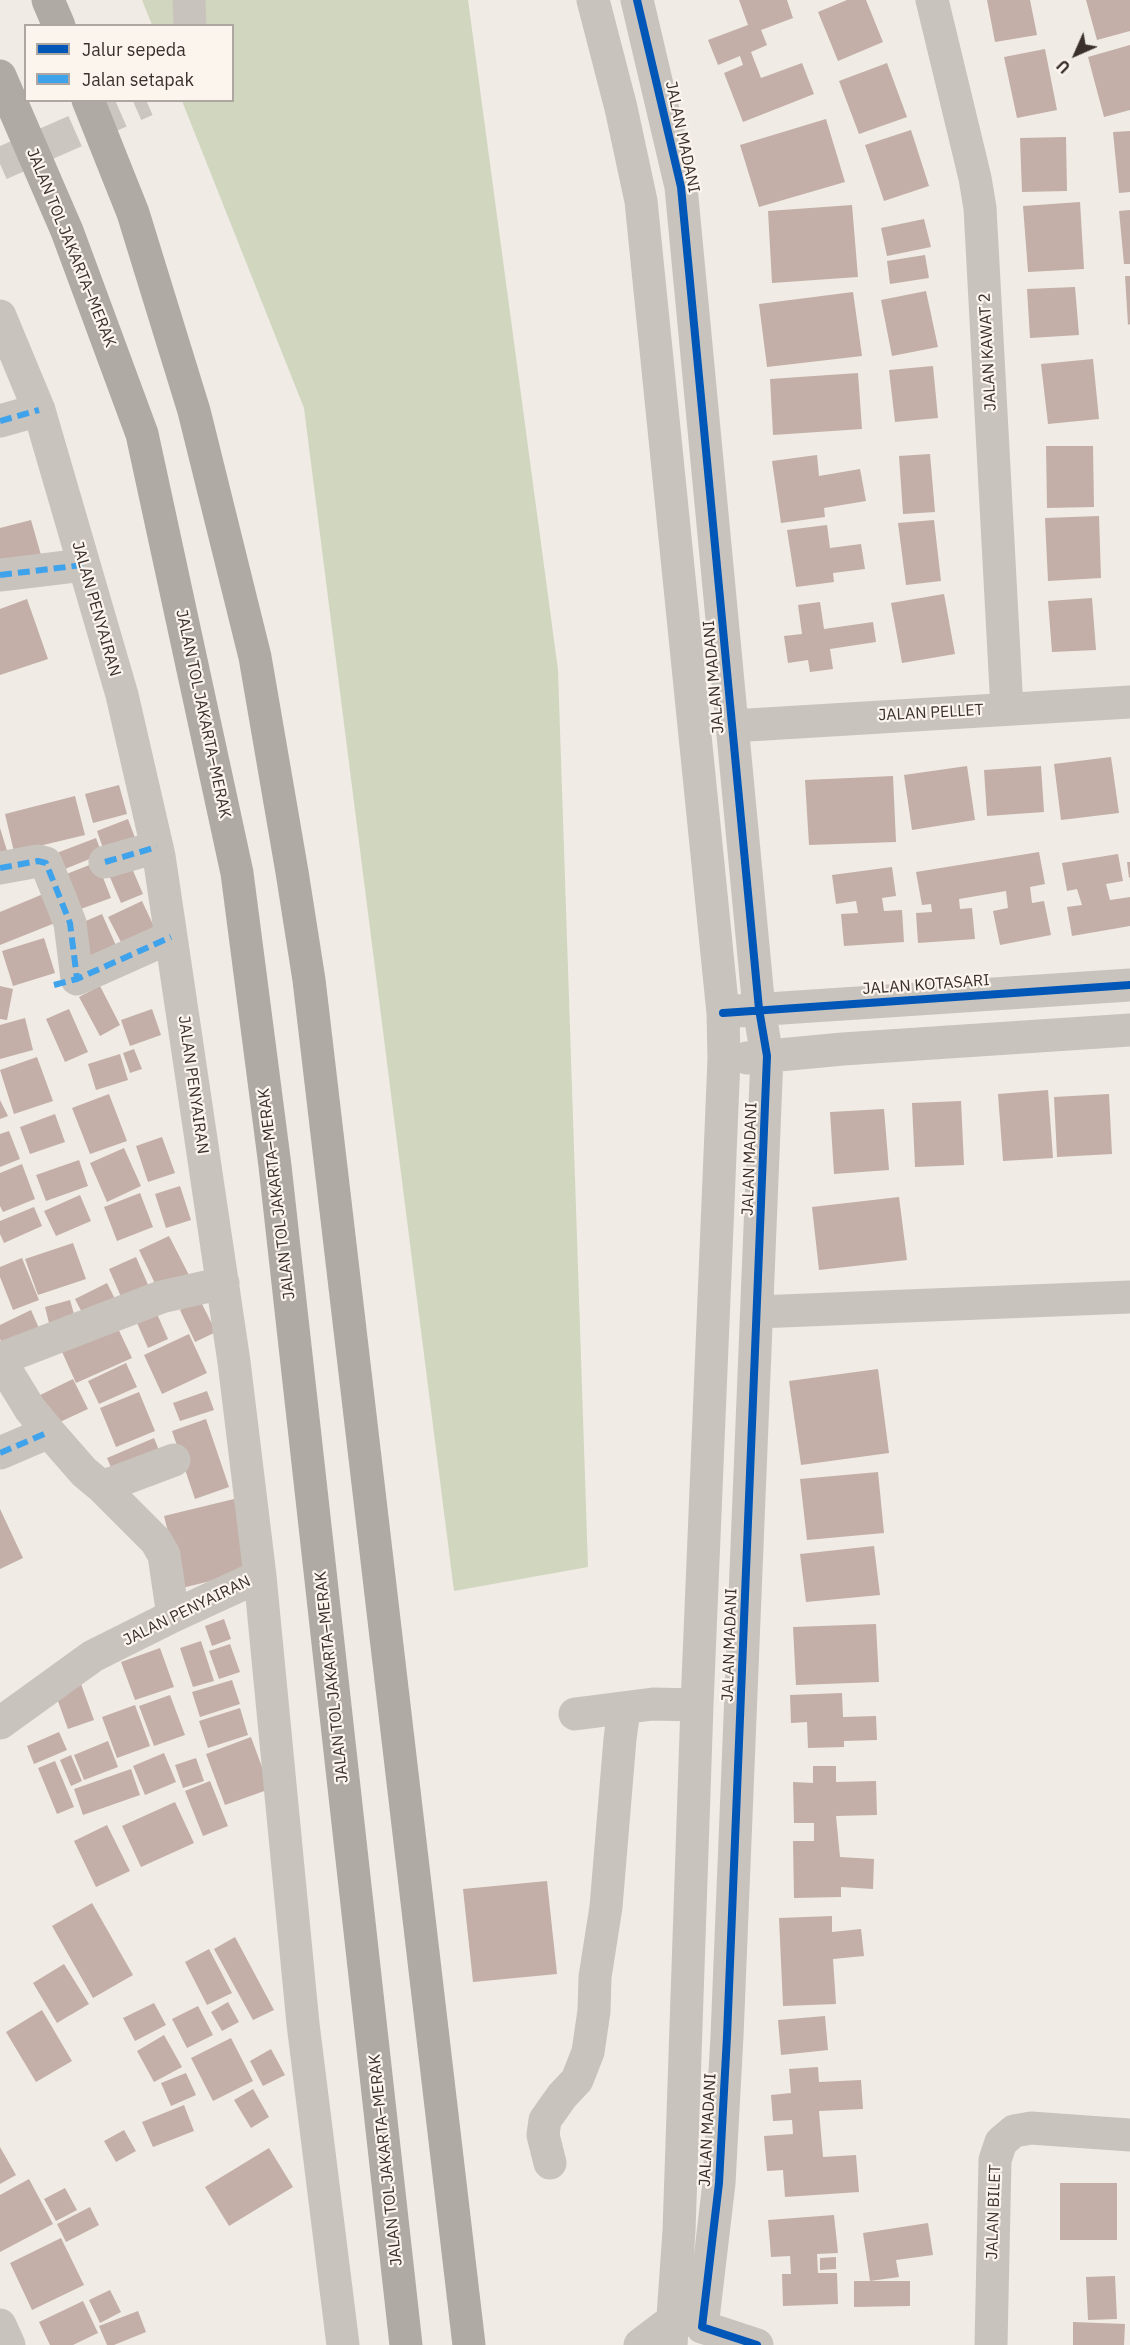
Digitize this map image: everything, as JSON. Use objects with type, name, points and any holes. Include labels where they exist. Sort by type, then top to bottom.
[{"type":"highway","points":[[48,0],[58,24]]},
{"type":"highway","name":"JALAN TOL JAKARTA–MERAK","points":[[0,76],[67,231],[142,434],[237,873],[275,1166],[406,2345]]},
{"type":"highway","points":[[89,102],[133,213],[194,411],[255,657],[292,872],[309,980],[469,2345]]},
{"type":"street","points":[[189,0],[190,24]]},
{"type":"street","name":"JALAN MADANI","points":[[593,0],[621,108],[640,201],[723,1013],[724,1059],[697,1705],[679,2231],[686,2334]]},
{"type":"street","name":"JALAN MADANI","points":[[637,0],[681,187],[759,1009],[767,1056],[720,2160],[686,2334]]},
{"type":"street","name":"JALAN KAWAT 2","points":[[932,0],[975,178],[980,208],[1007,709]]},
{"type":"street","name":"JALAN PENYAIRAN","points":[[0,316],[39,410],[122,695],[157,847],[234,1362],[260,1576],[93,1656],[0,1723]]},
{"type":"street","points":[[0,421],[39,410]]},
{"type":"street","points":[[0,575],[83,565]]},
{"type":"street","name":"JALAN PELLET","points":[[732,726],[1130,702]]},
{"type":"street","points":[[105,862],[157,847]]},
{"type":"street","points":[[0,868],[38,861],[46,863],[70,923],[66,982],[171,938]]},
{"type":"street","name":"JALAN KOTASARI","points":[[723,1013],[1130,985]]},
{"type":"street","points":[[724,1059],[1130,1030]]},
{"type":"street","points":[[173,1616],[164,1556],[156,1541],[84,1472],[49,1432],[30,1409],[0,1360],[161,1297],[222,1283]]},
{"type":"street","points":[[757,1312],[1130,1297]]},
{"type":"street","points":[[0,1453],[49,1432]]},
{"type":"street","points":[[102,1487],[174,1460]]},
{"type":"street","points":[[260,1576],[303,2024],[343,2345]]},
{"type":"street","points":[[574,1714],[653,1704],[697,1705]]},
{"type":"street","points":[[550,2163],[543,2135],[545,2120],[577,2080],[588,2052],[594,2011],[595,1977],[606,1907],[624,1709]]},
{"type":"street","name":"JALAN BILET","points":[[991,2345],[995,2160],[1001,2142],[1014,2131],[1031,2128],[1130,2135]]},
{"type":"street","points":[[0,2325],[9,2345]]},
{"type":"street","points":[[640,2345],[686,2334],[757,2345]]},
{"type":"green space","points":[[142,0],[468,0],[558,670],[588,1567],[454,1591],[304,408],[182,102],[234,102],[234,24],[152,24]]},
{"type":"building","points":[[739,0],[787,0],[793,18],[761,30],[767,45],[751,52],[761,78],[802,63],[814,94],[743,122],[724,73],[743,65],[740,56],[718,65],[708,40],[748,25]]},
{"type":"building","points":[[847,0],[866,0],[883,42],[838,61],[818,12]]},
{"type":"building","points":[[987,0],[1030,0],[1037,35],[995,42]]},
{"type":"building","points":[[1086,0],[1130,0],[1130,31],[1097,40]]},
{"type":"building","points":[[1130,45],[1130,110],[1104,117],[1088,57]]},
{"type":"building","points":[[1045,49],[1057,110],[1017,118],[1004,57]]},
{"type":"building","points":[[887,63],[907,117],[859,134],[839,81]]},
{"type":"building","points":[[826,119],[845,182],[759,207],[740,145]]},
{"type":"building","points":[[911,130],[929,186],[884,201],[865,145]]},
{"type":"building","points":[[1130,131],[1130,192],[1119,193],[1113,132]]},
{"type":"building","points":[[1066,137],[1067,191],[1022,192],[1020,138]]},
{"type":"building","points":[[1080,202],[1084,269],[1028,272],[1023,206]]},
{"type":"building","points":[[852,205],[858,277],[772,283],[768,211]]},
{"type":"building","points":[[1130,210],[1130,264],[1124,264],[1119,211]]},
{"type":"building","points":[[924,219],[931,247],[887,256],[881,228]]},
{"type":"building","points":[[925,255],[929,278],[890,284],[887,261]]},
{"type":"building","points":[[1125,276],[1130,276],[1130,324],[1128,325]]},
{"type":"building","points":[[1075,287],[1079,335],[1030,338],[1027,289]]},
{"type":"building","points":[[926,291],[938,347],[892,356],[881,300]]},
{"type":"building","points":[[853,292],[862,356],[767,367],[759,304]]},
{"type":"building","points":[[1093,359],[1099,419],[1048,424],[1041,364]]},
{"type":"building","points":[[933,366],[938,418],[895,422],[889,370]]},
{"type":"building","points":[[858,373],[862,429],[773,435],[770,379]]},
{"type":"building","points":[[1046,446],[1093,446],[1094,507],[1047,508]]},
{"type":"building","points":[[930,454],[935,512],[903,514],[899,456]]},
{"type":"building","points":[[817,455],[819,476],[860,469],[866,501],[824,508],[825,517],[781,523],[772,461]]},
{"type":"building","points":[[1099,516],[1101,578],[1048,581],[1045,518]]},
{"type":"building","points":[[31,520],[41,555],[0,567],[0,528]]},
{"type":"building","points":[[934,520],[941,581],[906,585],[898,523]]},
{"type":"building","points":[[827,525],[830,548],[861,544],[865,569],[833,573],[834,582],[796,587],[787,530]]},
{"type":"building","points":[[944,594],[955,654],[902,663],[891,603]]},
{"type":"building","points":[[1092,598],[1096,650],[1052,652],[1048,601]]},
{"type":"building","points":[[27,599],[48,659],[0,675],[0,609]]},
{"type":"building","points":[[820,602],[824,629],[873,622],[876,642],[830,649],[833,669],[810,672],[808,660],[788,663],[784,636],[802,634],[798,605]]},
{"type":"building","points":[[1111,757],[1119,813],[1061,820],[1054,764]]},
{"type":"building","points":[[967,766],[975,820],[912,830],[904,775]]},
{"type":"building","points":[[1041,766],[1044,812],[987,816],[984,770]]},
{"type":"building","points":[[893,776],[896,842],[809,845],[805,780]]},
{"type":"building","points":[[119,785],[127,814],[93,823],[85,794]]},
{"type":"building","points":[[75,796],[85,835],[14,852],[5,814]]},
{"type":"building","points":[[128,819],[138,846],[106,857],[97,831]]},
{"type":"building","points":[[0,828],[8,854],[0,856]]},
{"type":"building","points":[[96,838],[102,854],[60,871],[54,854]]},
{"type":"building","points":[[1039,852],[1045,884],[1030,887],[1032,903],[1044,901],[1051,935],[1000,945],[993,911],[1008,908],[1006,891],[959,899],[960,909],[972,908],[975,939],[918,943],[916,913],[932,912],[931,904],[922,905],[916,872]]},
{"type":"building","points":[[1118,854],[1123,881],[1106,884],[1110,900],[1130,897],[1130,926],[1072,936],[1067,907],[1082,905],[1077,889],[1067,891],[1062,863]]},
{"type":"building","points":[[128,859],[143,894],[121,903],[106,868]]},
{"type":"building","points":[[97,862],[111,898],[78,910],[64,875]]},
{"type":"building","points":[[1127,862],[1130,862],[1129,878]]},
{"type":"building","points":[[892,867],[896,896],[882,898],[884,911],[902,910],[904,942],[844,946],[841,914],[858,913],[856,901],[836,904],[832,875]]},
{"type":"building","points":[[48,892],[60,921],[0,945],[0,912]]},
{"type":"building","points":[[142,901],[156,931],[123,946],[108,917]]},
{"type":"building","points":[[102,914],[118,950],[91,962],[74,926]]},
{"type":"building","points":[[44,938],[55,973],[13,986],[2,951]]},
{"type":"building","points":[[0,986],[13,989],[7,1020],[0,1019]]},
{"type":"building","points":[[100,986],[120,1025],[100,1036],[79,997]]},
{"type":"building","points":[[69,1009],[88,1052],[65,1062],[46,1019]]},
{"type":"building","points":[[152,1009],[161,1035],[130,1046],[121,1020]]},
{"type":"building","points":[[25,1018],[33,1050],[0,1059],[0,1025]]},
{"type":"building","points":[[134,1049],[142,1069],[130,1073],[123,1053]]},
{"type":"building","points":[[120,1054],[128,1080],[96,1090],[88,1064]]},
{"type":"building","points":[[37,1057],[53,1101],[14,1114],[0,1070]]},
{"type":"building","points":[[1048,1090],[1053,1158],[1003,1161],[998,1094]]},
{"type":"building","points":[[109,1094],[127,1141],[90,1154],[72,1108]]},
{"type":"building","points":[[1109,1094],[1112,1154],[1057,1157],[1054,1097]]},
{"type":"building","points":[[0,1100],[8,1116],[0,1119]]},
{"type":"building","points":[[961,1101],[964,1165],[915,1167],[912,1103]]},
{"type":"building","points":[[884,1109],[889,1170],[834,1174],[830,1112]]},
{"type":"building","points":[[55,1114],[65,1142],[30,1154],[20,1127]]},
{"type":"building","points":[[9,1131],[20,1159],[0,1167],[0,1134]]},
{"type":"building","points":[[162,1137],[175,1173],[148,1182],[136,1146]]},
{"type":"building","points":[[124,1148],[141,1186],[107,1202],[90,1163]]},
{"type":"building","points":[[79,1160],[88,1186],[46,1201],[36,1175]]},
{"type":"building","points":[[22,1164],[35,1199],[3,1212],[0,1206],[0,1173]]},
{"type":"building","points":[[180,1186],[191,1220],[166,1228],[155,1194]]},
{"type":"building","points":[[140,1193],[153,1227],[117,1241],[104,1207]]},
{"type":"building","points":[[80,1195],[91,1221],[56,1236],[44,1211]]},
{"type":"building","points":[[899,1197],[907,1260],[819,1270],[812,1207]]},
{"type":"building","points":[[34,1207],[42,1226],[4,1243],[0,1234],[0,1221]]},
{"type":"building","points":[[169,1236],[191,1279],[160,1294],[139,1250]]},
{"type":"building","points":[[73,1243],[86,1279],[38,1295],[25,1259]]},
{"type":"building","points":[[136,1257],[152,1294],[125,1306],[109,1269]]},
{"type":"building","points":[[22,1258],[39,1300],[13,1310],[0,1277],[0,1267]]},
{"type":"building","points":[[107,1283],[119,1307],[87,1322],[75,1299]]},
{"type":"building","points":[[70,1300],[78,1328],[52,1335],[45,1307]]},
{"type":"building","points":[[200,1300],[216,1332],[195,1342],[180,1310]]},
{"type":"building","points":[[154,1307],[168,1339],[148,1348],[134,1316]]},
{"type":"building","points":[[31,1310],[42,1335],[6,1352],[0,1339],[0,1325]]},
{"type":"building","points":[[114,1320],[132,1358],[76,1383],[59,1345]]},
{"type":"building","points":[[189,1334],[207,1373],[162,1394],[144,1355]]},
{"type":"building","points":[[126,1363],[137,1387],[99,1404],[88,1381]]},
{"type":"building","points":[[878,1369],[889,1453],[801,1465],[789,1381]]},
{"type":"building","points":[[73,1379],[88,1409],[49,1427],[34,1398]]},
{"type":"building","points":[[207,1391],[214,1410],[180,1421],[173,1403]]},
{"type":"building","points":[[139,1392],[155,1431],[116,1447],[100,1408]]},
{"type":"building","points":[[206,1419],[229,1487],[195,1499],[172,1431]]},
{"type":"building","points":[[154,1438],[163,1460],[116,1479],[107,1458]]},
{"type":"building","points":[[878,1472],[884,1533],[807,1540],[800,1479]]},
{"type":"building","points":[[234,1499],[252,1571],[182,1588],[164,1516]]},
{"type":"building","points":[[0,1509],[23,1558],[0,1569]]},
{"type":"building","points":[[874,1546],[880,1595],[806,1602],[800,1554]]},
{"type":"building","points":[[224,1619],[231,1639],[212,1646],[205,1626]]},
{"type":"building","points":[[876,1624],[879,1682],[796,1685],[793,1627]]},
{"type":"building","points":[[201,1641],[214,1681],[193,1687],[180,1648]]},
{"type":"building","points":[[230,1644],[240,1672],[219,1679],[209,1651]]},
{"type":"building","points":[[160,1648],[174,1687],[135,1700],[121,1662]]},
{"type":"building","points":[[232,1680],[240,1704],[200,1717],[192,1692]]},
{"type":"building","points":[[81,1684],[94,1720],[68,1729],[55,1693]]},
{"type":"building","points":[[842,1693],[843,1717],[876,1716],[877,1740],[844,1741],[844,1747],[808,1748],[807,1722],[791,1723],[790,1695]]},
{"type":"building","points":[[170,1695],[185,1735],[154,1746],[139,1706]]},
{"type":"building","points":[[135,1705],[150,1746],[117,1758],[102,1717]]},
{"type":"building","points":[[240,1708],[248,1735],[208,1748],[199,1721]]},
{"type":"building","points":[[59,1732],[67,1750],[34,1764],[27,1746]]},
{"type":"building","points":[[251,1737],[270,1789],[225,1805],[206,1754]]},
{"type":"building","points":[[108,1741],[118,1767],[84,1780],[74,1755]]},
{"type":"building","points":[[164,1753],[176,1782],[145,1795],[133,1766]]},
{"type":"building","points":[[71,1755],[82,1781],[71,1786],[60,1760]]},
{"type":"building","points":[[196,1758],[204,1781],[183,1788],[175,1765]]},
{"type":"building","points":[[55,1761],[74,1807],[57,1814],[38,1768]]},
{"type":"building","points":[[813,1766],[836,1766],[836,1782],[876,1781],[877,1815],[836,1816],[840,1857],[874,1859],[873,1889],[841,1887],[841,1897],[794,1898],[793,1841],[814,1841],[814,1823],[794,1823],[793,1782],[813,1783]]},
{"type":"building","points":[[131,1769],[140,1795],[83,1815],[74,1789]]},
{"type":"building","points":[[210,1781],[228,1826],[203,1836],[185,1791]]},
{"type":"building","points":[[175,1802],[194,1843],[141,1867],[122,1826]]},
{"type":"building","points":[[107,1825],[130,1871],[96,1887],[74,1841]]},
{"type":"building","points":[[547,1881],[557,1974],[473,1982],[463,1889]]},
{"type":"building","points":[[92,1903],[133,1975],[93,1998],[52,1926]]},
{"type":"building","points":[[832,1916],[832,1932],[861,1929],[864,1956],[833,1959],[836,2004],[783,2006],[779,1918]]},
{"type":"building","points":[[235,1937],[274,2010],[253,2020],[214,1949]]},
{"type":"building","points":[[209,1949],[232,1993],[207,2005],[185,1962]]},
{"type":"building","points":[[64,1964],[89,2004],[57,2023],[33,1983]]},
{"type":"building","points":[[228,2002],[239,2022],[222,2031],[211,2012]]},
{"type":"building","points":[[154,2003],[166,2025],[135,2041],[123,2018]]},
{"type":"building","points":[[198,2006],[213,2035],[187,2048],[172,2019]]},
{"type":"building","points":[[42,2010],[72,2061],[36,2082],[6,2032]]},
{"type":"building","points":[[825,2016],[828,2050],[781,2055],[778,2020]]},
{"type":"building","points":[[164,2035],[182,2067],[154,2082],[137,2051]]},
{"type":"building","points":[[231,2038],[253,2081],[213,2101],[191,2058]]},
{"type":"building","points":[[271,2049],[285,2075],[263,2086],[250,2061]]},
{"type":"building","points":[[818,2067],[819,2082],[861,2080],[863,2109],[819,2111],[823,2157],[856,2155],[859,2192],[785,2197],[783,2170],[767,2171],[764,2136],[793,2134],[792,2120],[773,2121],[771,2095],[791,2093],[789,2069]]},
{"type":"building","points":[[186,2073],[196,2095],[171,2106],[161,2083]]},
{"type":"building","points":[[253,2089],[269,2117],[251,2128],[234,2100]]},
{"type":"building","points":[[184,2105],[194,2131],[153,2147],[142,2122]]},
{"type":"building","points":[[124,2130],[136,2151],[116,2162],[104,2141]]},
{"type":"building","points":[[0,2147],[16,2175],[0,2184]]},
{"type":"building","points":[[269,2148],[293,2187],[229,2226],[205,2187]]},
{"type":"building","points":[[29,2179],[53,2224],[0,2252],[0,2195]]},
{"type":"building","points":[[1060,2183],[1117,2183],[1117,2240],[1060,2240]]},
{"type":"building","points":[[65,2188],[77,2210],[56,2221],[44,2199]]},
{"type":"building","points":[[90,2207],[99,2225],[66,2242],[57,2224]]},
{"type":"building","points":[[834,2215],[838,2253],[817,2254],[818,2273],[837,2273],[838,2304],[783,2306],[782,2274],[791,2274],[790,2256],[771,2257],[768,2220]]},
{"type":"building","points":[[928,2223],[933,2255],[896,2260],[899,2277],[870,2281],[863,2233]]},
{"type":"building","points":[[61,2238],[84,2285],[32,2310],[10,2263]]},
{"type":"building","points":[[836,2257],[836,2269],[820,2270],[820,2258]]},
{"type":"building","points":[[1115,2276],[1117,2319],[1088,2320],[1086,2277]]},
{"type":"building","points":[[854,2281],[910,2281],[910,2306],[854,2307]]},
{"type":"building","points":[[110,2290],[121,2312],[100,2323],[89,2300]]},
{"type":"building","points":[[83,2301],[98,2333],[73,2345],[50,2345],[39,2322]]},
{"type":"building","points":[[138,2311],[146,2332],[114,2345],[107,2345],[99,2326]]},
{"type":"building","points":[[1073,2322],[1125,2324],[1124,2345],[1073,2345]]},
{"type":"tunnel","points":[[0,164],[141,102]]},
{"type":"marked path","points":[[0,421],[39,410]]},
{"type":"marked path","points":[[0,575],[83,565]]},
{"type":"marked path","points":[[105,862],[157,847]]},
{"type":"marked path","points":[[0,868],[38,861],[46,863],[70,923],[77,979],[171,937]]},
{"type":"marked path","points":[[54,985],[77,979]]},
{"type":"marked path","points":[[0,1453],[49,1432]]},
{"type":"cycle path","points":[[637,0],[681,187],[759,1009],[767,1056],[727,2036],[719,2183],[702,2327],[757,2345]]},
{"type":"cycle path","points":[[723,1013],[1130,985]]}]
